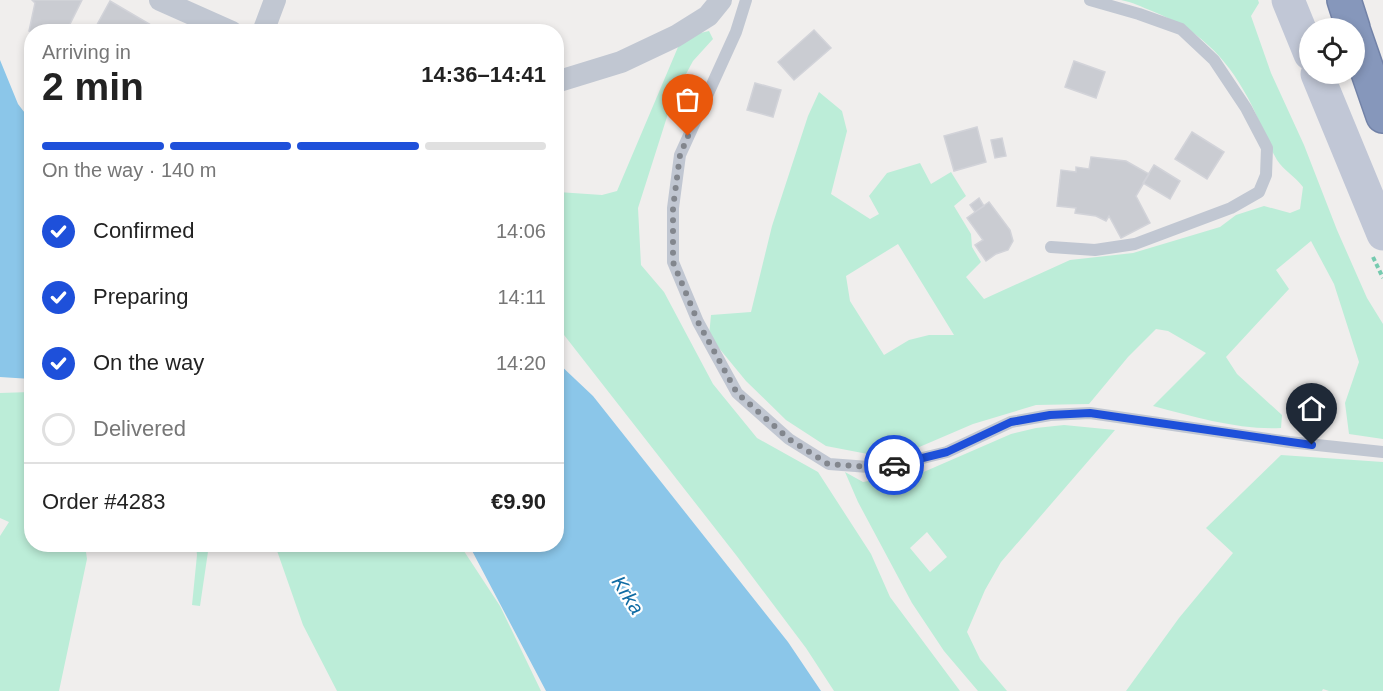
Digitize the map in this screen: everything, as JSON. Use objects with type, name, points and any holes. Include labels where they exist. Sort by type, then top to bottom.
[{"type":"highway","points":[[1344,0],[1350,18]]},
{"type":"highway","points":[[1365,63],[1383,116]]},
{"type":"main road","points":[[1288,0],[1299,27]]},
{"type":"main road","points":[[1321,84],[1383,234]]},
{"type":"street","points":[[160,0],[214,24]]},
{"type":"street","points":[[266,24],[276,0]]},
{"type":"street","points":[[564,80],[621,62],[676,36],[708,16],[721,0]]},
{"type":"lane","points":[[746,0],[736,32],[680,155],[673,208],[673,262],[698,322],[737,393],[789,439],[828,464],[882,468],[947,452],[1011,422],[1050,415],[1090,413],[1289,442],[1383,452]]},
{"type":"lane","points":[[1051,248],[1095,250],[1135,244],[1231,208],[1259,192],[1266,175],[1267,148],[1246,108],[1214,60],[1181,29],[1090,0]]},
{"type":"green space","points":[[1121,0],[1258,0],[1259,3],[1251,16],[1271,73],[1304,145],[1337,230],[1367,298],[1383,324],[1383,439],[1349,434],[1345,403],[1359,362],[1334,284],[1311,241],[1276,270],[1289,289],[1226,357],[1237,374],[1282,415],[1281,428],[1233,425],[1153,406],[1206,353],[1168,331],[1156,329],[1128,357],[1089,404],[1036,405],[973,424],[917,448],[873,455],[826,446],[786,420],[746,381],[709,336],[711,315],[751,312],[772,226],[808,116],[819,92],[842,111],[847,131],[831,194],[870,219],[879,214],[869,196],[887,173],[920,163],[931,184],[951,172],[966,196],[954,206],[971,234],[972,247],[981,262],[966,277],[984,299],[1070,260],[1133,253],[1220,227],[1236,215],[1264,206],[1290,213],[1300,209],[1303,187],[1277,160],[1248,98],[1219,56],[1183,26],[1152,11]],"holes":[[[898,244],[954,335],[929,335],[909,340],[884,355],[850,301],[846,276]]]},
{"type":"green space","points":[[709,31],[713,39],[693,61],[673,98],[638,208],[641,265],[664,292],[713,384],[757,438],[818,472],[871,554],[890,597],[960,691],[834,691],[806,648],[736,555],[564,335],[564,192],[602,195],[617,191],[681,40]]},
{"type":"green space","points":[[24,392],[24,552],[86,552],[87,559],[59,691],[0,691],[0,536],[9,522],[0,518],[0,393]]},
{"type":"green space","points":[[1064,425],[1115,430],[1001,562],[985,590],[967,632],[980,659],[1007,691],[978,691],[944,651],[912,603],[858,502],[845,472],[863,482],[874,480],[889,482],[919,474],[1011,434]],"holes":[[[927,532],[947,557],[930,572],[910,548]]]},
{"type":"green space","points":[[1281,455],[1383,462],[1383,691],[1323,689],[1322,691],[1126,691],[1179,618],[1233,553],[1206,528]]},
{"type":"green space","points":[[197,552],[208,552],[200,606],[192,605]]},
{"type":"green space","points":[[277,552],[465,552],[500,606],[541,691],[337,691],[303,625]]},
{"type":"water","points":[[0,60],[18,104],[24,112],[24,379],[0,377]]},
{"type":"water","name":"Krka","points":[[564,369],[593,396],[788,642],[821,691],[546,691],[473,552],[564,552]]},
{"type":"building","points":[[32,0],[82,0],[70,24],[30,24],[35,3]]},
{"type":"building","points":[[110,1],[149,24],[97,24]]},
{"type":"building","points":[[814,30],[831,48],[794,80],[778,62]]},
{"type":"building","points":[[1074,61],[1105,72],[1096,98],[1065,87]]},
{"type":"building","points":[[755,83],[781,90],[773,117],[747,110]]},
{"type":"building","points":[[977,127],[986,162],[954,171],[944,136]]},
{"type":"building","points":[[1192,132],[1224,152],[1207,179],[1175,159]]},
{"type":"building","points":[[1002,138],[1006,156],[995,158],[991,140]]},
{"type":"building","points":[[1091,157],[1126,161],[1149,174],[1136,196],[1150,223],[1121,238],[1109,216],[1106,221],[1096,216],[1075,213],[1076,208],[1057,206],[1061,170],[1076,172],[1076,167],[1089,169]]},
{"type":"building","points":[[1154,165],[1180,181],[1170,199],[1143,183]]},
{"type":"building","points":[[979,198],[984,206],[975,212],[970,205]]},
{"type":"building","points":[[989,202],[1010,230],[1013,241],[1008,250],[986,261],[975,245],[983,240],[967,218]]},
{"type":"way so far","points":[[688,136],[680,155],[673,208],[673,262],[698,322],[737,393],[789,439],[828,464],[882,468],[894,465]]},
{"type":"route","points":[[894,465],[947,452],[1011,422],[1050,415],[1090,413],[1312,445]]}]
